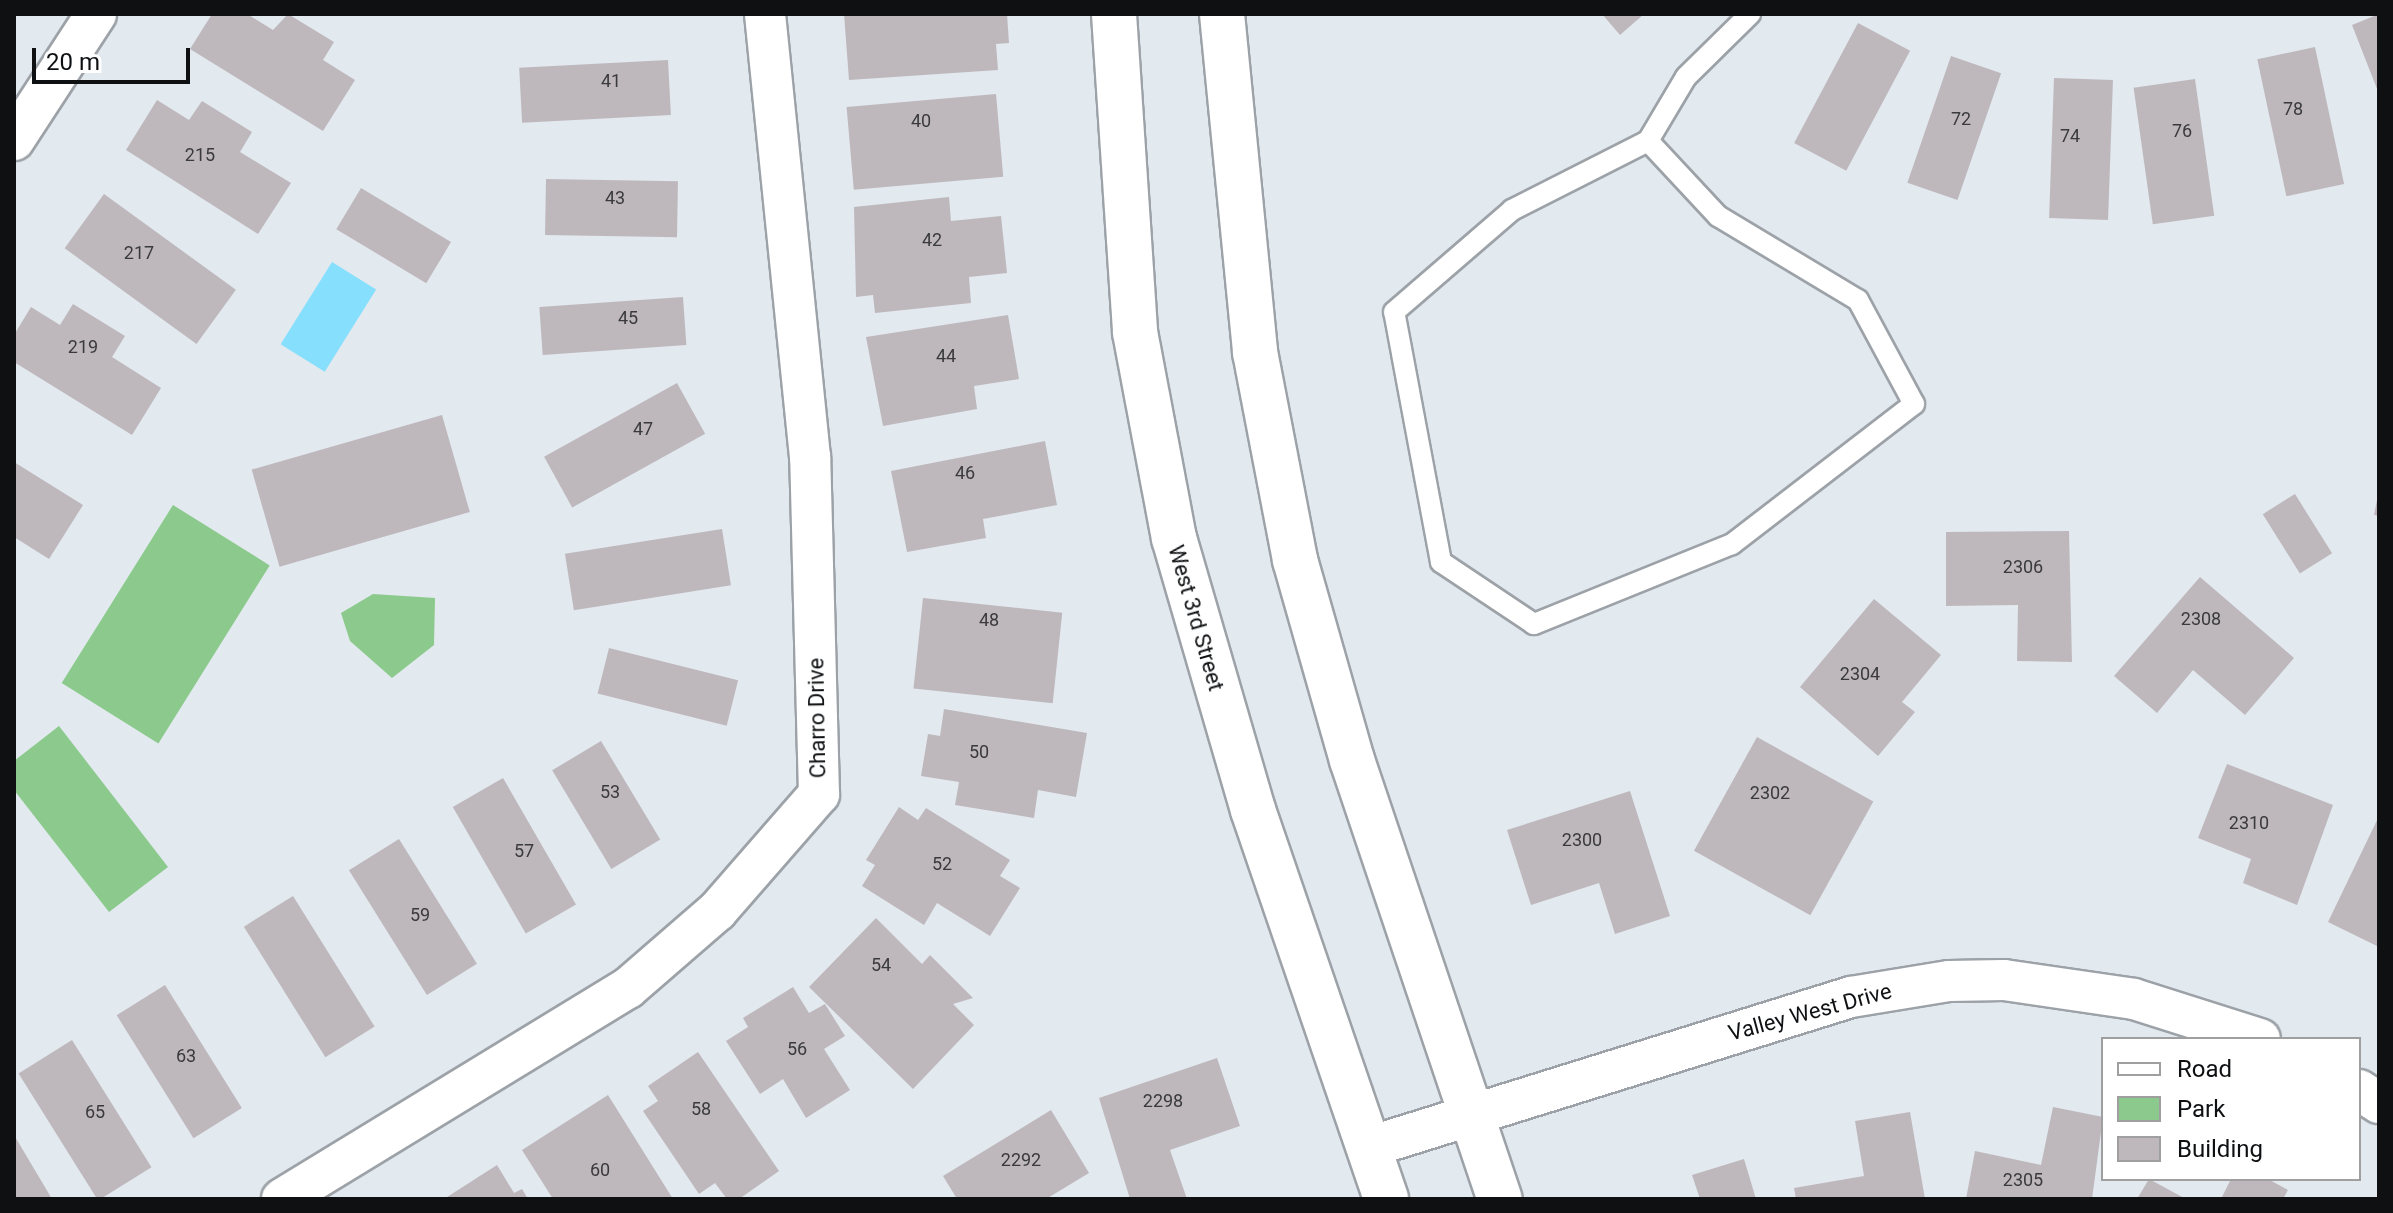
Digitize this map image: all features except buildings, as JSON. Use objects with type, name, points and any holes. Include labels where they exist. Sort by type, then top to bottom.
[{"type":"main road","name":"West 3rd Street","points":[[1114,14],[1135,332],[1174,538],[1253,810],[1386,1199]]},
{"type":"main road","points":[[1222,14],[1251,323],[1295,560],[1352,760],[1474,1114],[1500,1199]]},
{"type":"street","points":[[14,140],[96,14]]},
{"type":"street","name":"Charro Drive","points":[[282,1199],[628,988],[717,911],[819,794],[810,457],[765,14]]},
{"type":"street","name":"Valley West Drive","points":[[1369,1147],[1851,997],[1949,981],[2004,980],[2134,999],[2254,1037]]},
{"type":"street","points":[[2361,1091],[2379,1103]]},
{"type":"lane","points":[[1648,141],[1718,216],[1858,300],[1914,404],[1732,544],[1534,624],[1441,562],[1394,312],[1512,210],[1648,141],[1686,77],[1750,14]]},
{"type":"green space","points":[[173,505],[270,565],[158,744],[62,683]]},
{"type":"green space","points":[[373,594],[435,598],[434,645],[392,678],[350,641],[341,613]]},
{"type":"green space","points":[[59,726],[168,867],[109,912],[14,790],[14,761]]},
{"type":"water","points":[[332,262],[376,290],[325,372],[281,344]]}]
